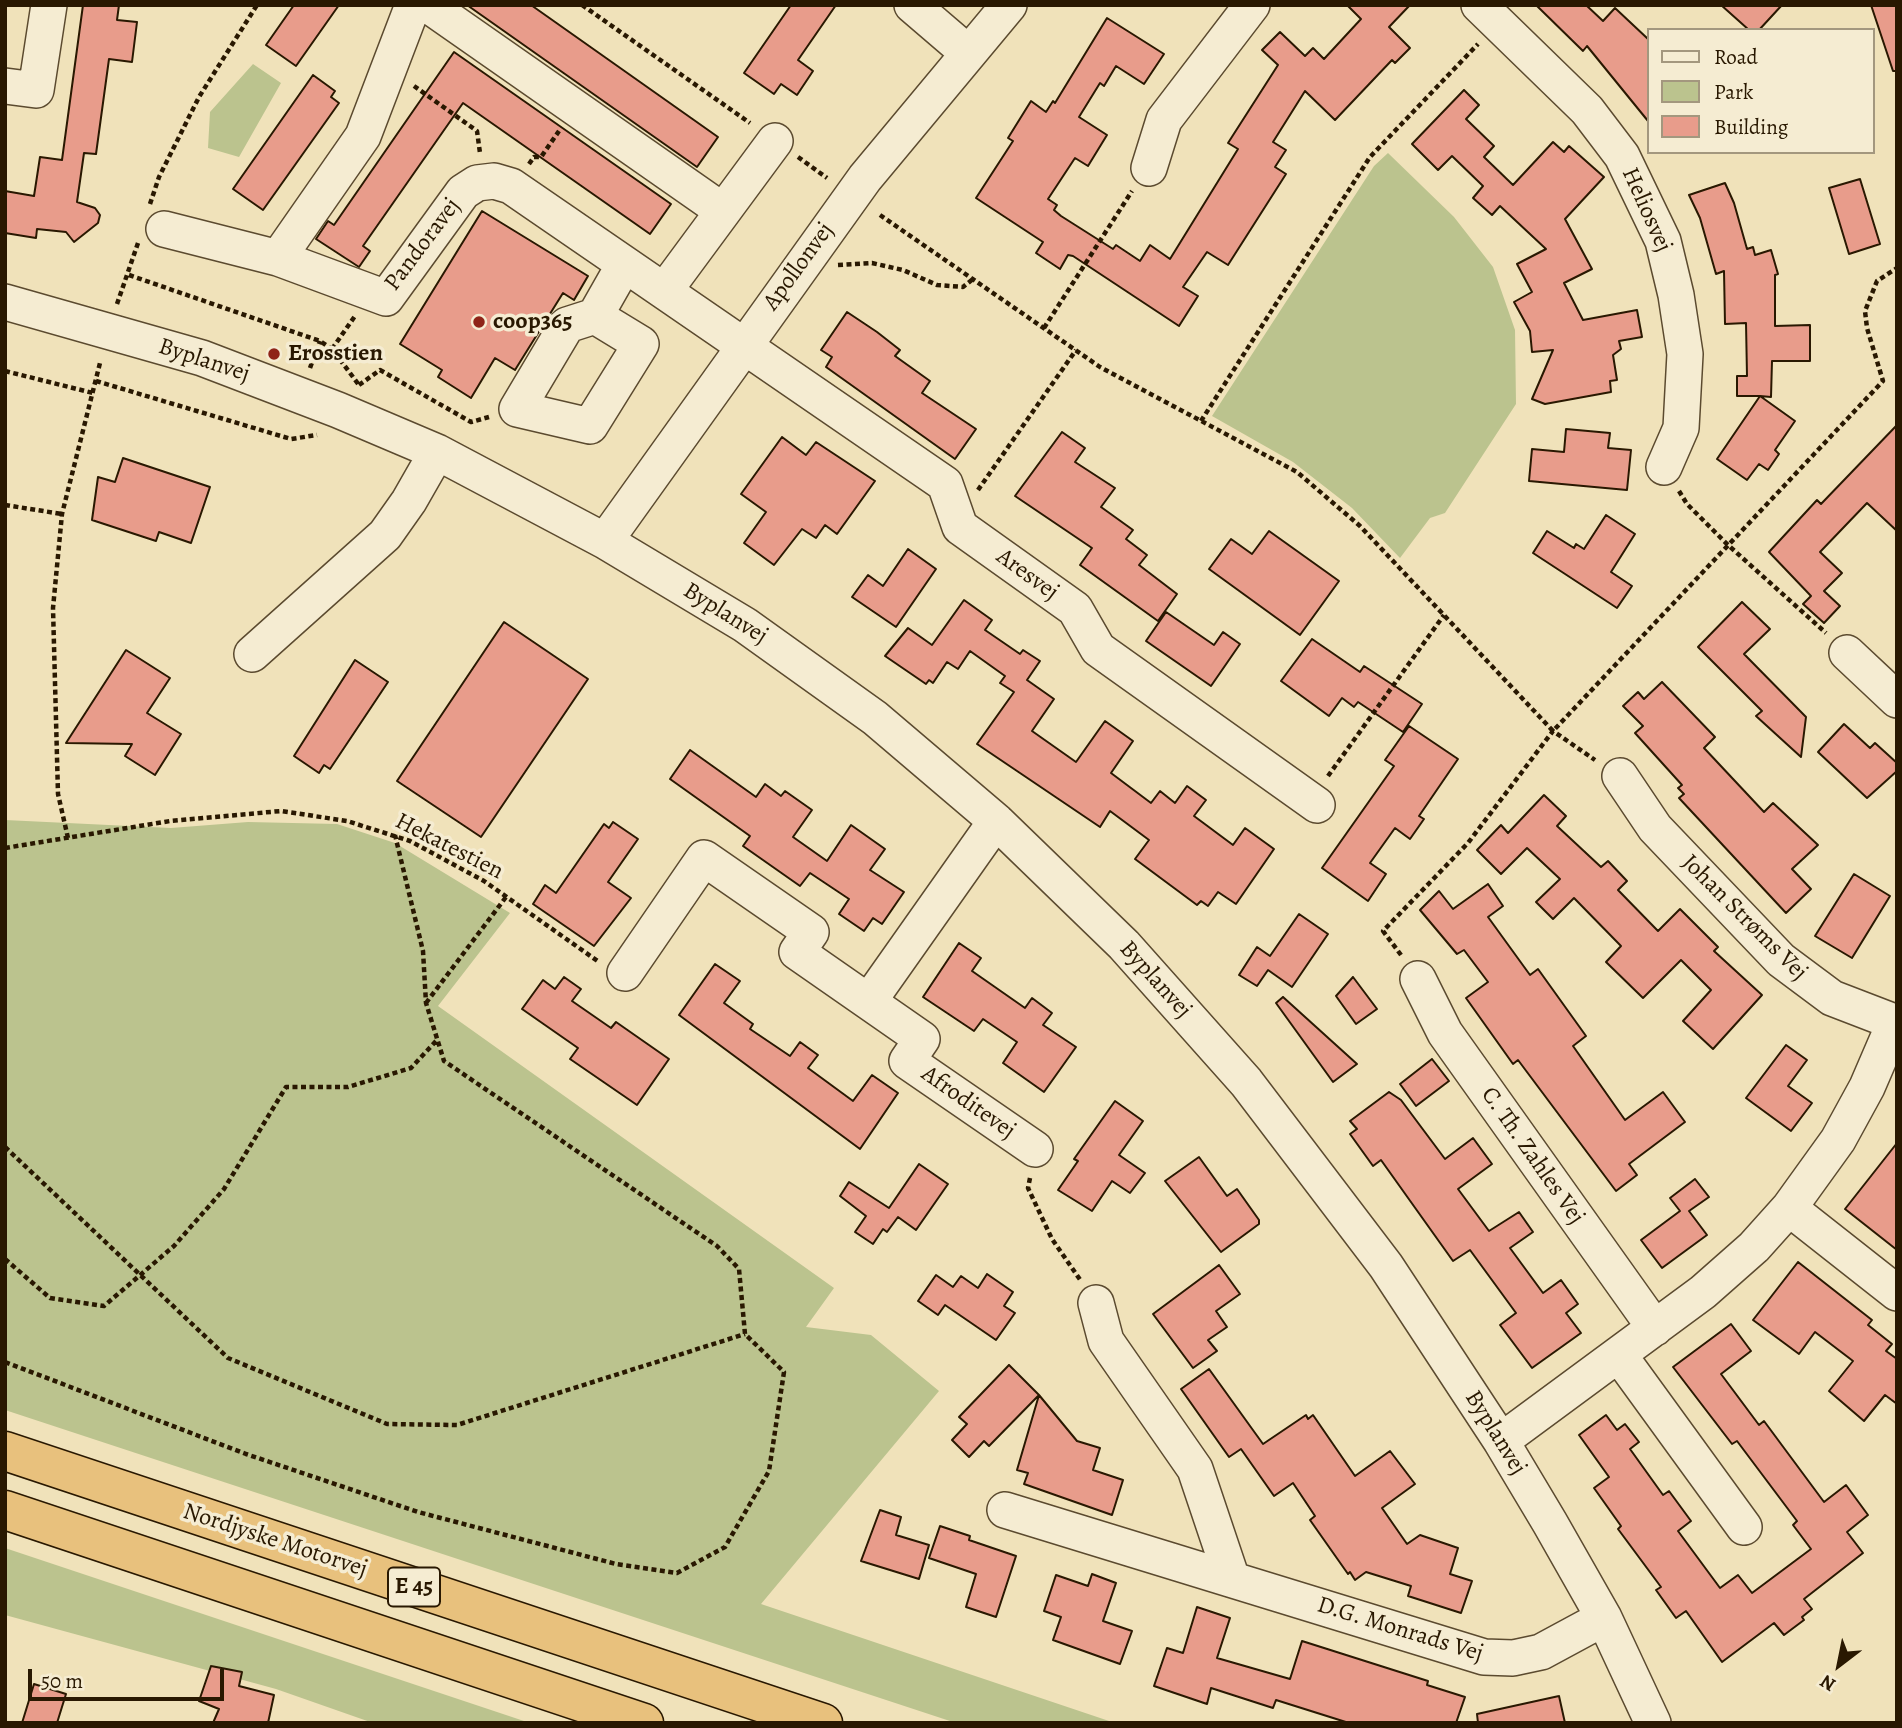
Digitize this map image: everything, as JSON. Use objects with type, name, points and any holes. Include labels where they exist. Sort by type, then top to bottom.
[{"type":"highway","name":"Nordjyske Motorvej","points":[[5,1451],[823,1723]]},
{"type":"highway","name":"E 45","points":[[5,1510],[644,1723]]},
{"type":"street","points":[[5,86],[36,90],[49,5]]},
{"type":"street","points":[[278,258],[363,135],[413,5]]},
{"type":"street","points":[[428,5],[723,211]]},
{"type":"street","points":[[912,5],[968,53]]},
{"type":"street","name":"Apollonvej","points":[[606,541],[743,344],[865,178],[1009,5]]},
{"type":"street","points":[[1149,168],[1164,120],[1252,5]]},
{"type":"street","name":"Heliosvej","points":[[1488,14],[1587,110],[1615,147],[1646,200],[1663,241],[1676,295],[1685,354],[1681,428],[1664,467]]},
{"type":"street","points":[[665,290],[775,141]]},
{"type":"street","name":"Pandoravej","points":[[150,226],[278,258],[386,298],[463,192],[484,182],[494,181],[511,186],[743,344]]},
{"type":"street","points":[[595,316],[641,344],[590,426],[517,409],[567,325],[595,316],[624,265]]},
{"type":"street","name":"Byplanvej","points":[[5,302],[349,398],[377,426],[437,452],[606,541],[746,625],[875,718],[996,821],[1124,945],[1246,1082],[1386,1266],[1501,1441],[1604,1619],[1653,1723]]},
{"type":"street","points":[[743,344],[945,484]]},
{"type":"street","points":[[252,654],[385,535],[410,501],[437,452]]},
{"type":"street","name":"Aresvej","points":[[945,484],[960,527],[1075,609],[1098,649],[1317,805]]},
{"type":"street","points":[[1847,653],[1897,700]]},
{"type":"street","name":"Johan Strøms Vej","points":[[1620,776],[1655,828],[1780,960],[1832,998],[1896,1023]]},
{"type":"street","points":[[869,1001],[996,821]]},
{"type":"street","name":"Afroditevej","points":[[625,973],[704,858],[811,932],[797,952],[922,1039],[907,1060],[1035,1149]]},
{"type":"street","name":"C. Th. Zahles Vej","points":[[1418,979],[1445,1033],[1655,1328]]},
{"type":"street","points":[[1501,1441],[1726,1274],[1789,1208],[1838,1140],[1867,1087],[1896,1023]]},
{"type":"street","points":[[1789,1208],[1897,1293]]},
{"type":"street","points":[[1096,1303],[1106,1341],[1195,1469],[1232,1579]]},
{"type":"street","points":[[1619,1355],[1744,1527]]},
{"type":"street","name":"D.G. Monrads Vej","points":[[1005,1510],[1484,1657],[1513,1658],[1541,1651],[1604,1619]]},
{"type":"path","points":[[117,304],[150,226],[159,177],[199,97],[257,5]]},
{"type":"path","points":[[582,5],[827,178]]},
{"type":"path","points":[[1201,421],[1370,157],[1488,14]]},
{"type":"path","points":[[389,68],[477,131],[484,182]]},
{"type":"path","points":[[534,157],[541,157]]},
{"type":"path","points":[[1044,328],[1120,206],[1149,168]]},
{"type":"path","points":[[880,215],[1100,367],[1258,450],[1315,487],[1360,526],[1553,731],[1620,776]]},
{"type":"path","points":[[813,248],[838,265],[872,263],[904,270],[937,285],[963,287],[973,279]]},
{"type":"path","points":[[1418,979],[1383,931],[1468,843],[1553,731],[1883,381],[1867,328],[1866,311],[1878,281],[1897,268]]},
{"type":"path","points":[[129,275],[320,341],[332,349],[349,398]]},
{"type":"path","points":[[310,368],[320,341]]},
{"type":"path","points":[[945,484],[976,492],[1076,350]]},
{"type":"path","points":[[68,838],[58,794],[52,667],[53,608],[62,514],[100,363]]},
{"type":"path","points":[[96,381],[291,439],[317,435],[349,398],[380,370],[386,371],[471,422],[517,409]]},
{"type":"path","points":[[5,371],[93,393]]},
{"type":"path","points":[[349,398],[369,398],[377,426]]},
{"type":"path","points":[[1664,467],[1687,503],[1728,545],[1847,653]]},
{"type":"path","points":[[5,505],[62,514]]},
{"type":"path","points":[[1317,805],[1328,775],[1444,615]]},
{"type":"path","name":"Hekatestien","points":[[5,848],[170,821],[281,811],[347,821],[395,835],[484,881],[606,967],[625,973]]},
{"type":"path","points":[[5,1362],[246,1454],[418,1512],[616,1564],[677,1573],[725,1547],[769,1471],[784,1372],[745,1334],[739,1269],[717,1246],[444,1061],[426,1003],[423,950],[395,835]]},
{"type":"path","points":[[426,1003],[506,897]]},
{"type":"path","points":[[5,1259],[50,1298],[104,1307],[174,1246],[224,1189],[286,1087],[348,1087],[411,1069],[437,1040]]},
{"type":"path","points":[[5,1147],[228,1358],[387,1424],[457,1425],[745,1334]]},
{"type":"path","points":[[1035,1149],[1028,1188],[1052,1239],[1096,1303]]},
{"type":"green space","points":[[253,64],[281,83],[239,157],[208,148],[210,112]]},
{"type":"green space","points":[[1388,153],[1454,217],[1493,267],[1515,330],[1516,404],[1445,513],[1430,518],[1400,558],[1352,508],[1293,462],[1212,416],[1374,166]]},
{"type":"green space","points":[[5,820],[171,828],[248,822],[337,824],[395,843],[510,913],[438,1006],[834,1288],[806,1327],[871,1335],[939,1391],[761,1604],[1115,1723],[956,1723],[5,1410]]},
{"type":"green space","points":[[5,1548],[530,1723],[373,1723],[276,1689],[5,1615]]},
{"type":"building","points":[[83,5],[119,5],[117,20],[137,22],[132,62],[109,59],[96,154],[84,153],[77,202],[95,208],[100,215],[98,223],[74,242],[66,232],[37,229],[36,238],[5,233],[5,191],[34,196],[40,157],[62,160]]},
{"type":"building","points":[[294,5],[339,5],[296,66],[266,45]]},
{"type":"building","points":[[467,5],[531,5],[718,137],[697,167]]},
{"type":"building","points":[[791,5],[836,5],[798,60],[813,71],[797,95],[781,84],[774,94],[744,73]]},
{"type":"building","points":[[1347,5],[1410,5],[1389,27],[1410,48],[1395,63],[1392,60],[1335,120],[1305,91],[1273,142],[1286,150],[1275,167],[1286,174],[1228,265],[1207,252],[1183,287],[1198,296],[1179,326],[1073,256],[1068,255],[1060,269],[1036,253],[1043,242],[976,198],[1013,141],[1008,138],[1031,101],[1046,112],[1053,101],[1055,103],[1107,18],[1164,54],[1144,84],[1116,66],[1104,86],[1100,83],[1079,117],[1107,135],[1088,166],[1075,158],[1048,199],[1057,205],[1054,210],[1061,216],[1113,249],[1116,245],[1140,261],[1150,245],[1170,259],[1238,149],[1228,143],[1278,65],[1262,50],[1280,32],[1305,56],[1313,48],[1324,59],[1361,19]]},
{"type":"building","points":[[1536,5],[1586,5],[1603,21],[1615,8],[1646,37],[1646,119],[1587,46],[1583,51]]},
{"type":"building","points":[[1721,5],[1782,5],[1761,28],[1747,28]]},
{"type":"building","points":[[1871,5],[1897,5],[1897,71],[1893,71]]},
{"type":"building","points":[[454,52],[671,204],[650,234],[463,103],[363,246],[370,251],[359,267],[316,239],[328,221],[334,225]]},
{"type":"building","points":[[313,75],[335,91],[331,97],[339,103],[263,210],[233,189]]},
{"type":"building","points":[[1464,90],[1479,105],[1466,119],[1494,146],[1484,157],[1513,185],[1553,142],[1564,152],[1569,146],[1604,177],[1565,219],[1592,269],[1564,283],[1583,320],[1637,310],[1642,337],[1619,341],[1621,349],[1613,355],[1617,380],[1610,381],[1611,392],[1545,404],[1532,399],[1553,350],[1532,352],[1530,331],[1514,302],[1532,292],[1517,264],[1546,249],[1500,206],[1492,215],[1473,198],[1483,186],[1452,156],[1438,170],[1412,144]]},
{"type":"building","points":[[1860,179],[1880,244],[1849,254],[1829,188]]},
{"type":"building","points":[[1725,183],[1734,203],[1747,249],[1753,247],[1755,255],[1771,250],[1778,274],[1775,275],[1775,326],[1810,325],[1810,361],[1772,361],[1771,397],[1737,396],[1737,376],[1747,376],[1746,323],[1725,324],[1724,271],[1716,274],[1700,218],[1689,195]]},
{"type":"building","name":"coop365","points":[[482,211],[588,276],[574,300],[563,293],[515,370],[495,358],[471,398],[438,377],[442,370],[400,344]]},
{"type":"building","points":[[847,312],[900,350],[895,356],[930,381],[922,393],[976,429],[955,459],[826,367],[832,357],[821,350]]},
{"type":"building","points":[[1760,396],[1795,421],[1775,450],[1779,454],[1768,470],[1759,464],[1747,480],[1717,459]]},
{"type":"building","points":[[1897,425],[1897,531],[1867,503],[1820,552],[1842,573],[1824,591],[1840,606],[1824,623],[1803,604],[1811,596],[1769,552],[1817,500],[1821,504]]},
{"type":"building","points":[[1566,429],[1610,433],[1608,448],[1631,450],[1627,490],[1529,481],[1532,449],[1564,452]]},
{"type":"building","points":[[1062,432],[1085,448],[1075,462],[1115,488],[1101,507],[1133,530],[1126,539],[1147,555],[1139,565],[1177,594],[1158,621],[1080,565],[1092,548],[1015,496]]},
{"type":"building","points":[[782,437],[806,455],[816,442],[875,481],[837,534],[825,525],[816,538],[802,529],[774,565],[744,543],[766,512],[741,494]]},
{"type":"building","points":[[123,458],[210,487],[191,543],[159,532],[156,541],[92,520],[98,477],[115,482]]},
{"type":"building","points":[[1606,515],[1635,534],[1611,572],[1632,586],[1617,608],[1533,553],[1547,531],[1574,548],[1576,544],[1584,549]]},
{"type":"building","points":[[1269,531],[1339,581],[1300,635],[1209,569],[1231,539],[1252,554]]},
{"type":"building","points":[[908,549],[936,569],[896,627],[852,597],[868,575],[883,586]]},
{"type":"building","points":[[964,600],[992,620],[985,630],[1020,654],[1023,650],[1040,661],[1027,680],[1054,699],[1032,731],[1076,762],[1105,721],[1133,741],[1111,773],[1151,803],[1160,791],[1175,803],[1187,786],[1206,800],[1194,816],[1233,845],[1245,828],[1274,849],[1236,904],[1218,892],[1208,906],[1201,901],[1197,905],[1135,859],[1149,840],[1110,811],[1100,827],[977,744],[1014,692],[1000,683],[1005,676],[970,651],[958,669],[947,662],[933,683],[929,680],[926,684],[885,656],[908,628],[932,645]]},
{"type":"building","points":[[1742,602],[1770,629],[1744,654],[1806,717],[1801,757],[1756,716],[1762,711],[1698,647]]},
{"type":"building","points":[[1166,612],[1214,645],[1223,632],[1240,644],[1211,686],[1146,641]]},
{"type":"building","points":[[504,622],[588,679],[481,837],[397,781]]},
{"type":"building","points":[[1312,639],[1360,672],[1364,666],[1422,704],[1403,732],[1358,702],[1354,707],[1342,698],[1329,716],[1281,681]]},
{"type":"building","points":[[126,650],[170,678],[147,713],[181,734],[155,775],[125,756],[132,744],[66,743]]},
{"type":"building","points":[[355,660],[388,682],[330,769],[324,765],[319,773],[294,756]]},
{"type":"building","points":[[1662,682],[1715,737],[1704,748],[1764,812],[1773,803],[1818,845],[1792,869],[1811,889],[1786,913],[1679,798],[1684,794],[1678,788],[1682,785],[1635,733],[1643,726],[1623,706],[1638,692],[1644,699]]},
{"type":"building","points":[[1844,724],[1870,748],[1875,743],[1897,763],[1897,771],[1867,798],[1818,752]]},
{"type":"building","points":[[1409,726],[1458,759],[1419,816],[1424,819],[1410,839],[1395,828],[1370,863],[1386,874],[1368,901],[1322,868],[1394,766],[1385,760]]},
{"type":"building","points":[[690,750],[756,797],[765,784],[781,796],[785,791],[812,810],[793,837],[827,861],[851,825],[885,849],[870,870],[904,892],[882,924],[873,918],[864,931],[839,914],[849,899],[810,873],[800,886],[743,846],[750,836],[670,779]]},
{"type":"building","points":[[1544,795],[1566,816],[1557,826],[1601,867],[1608,861],[1627,881],[1618,890],[1658,931],[1680,909],[1718,947],[1714,951],[1762,995],[1713,1049],[1683,1021],[1711,990],[1681,960],[1643,998],[1606,962],[1621,946],[1574,898],[1553,919],[1536,902],[1560,879],[1527,848],[1501,874],[1477,850],[1501,825],[1508,833]]},
{"type":"building","points":[[613,822],[638,839],[608,882],[631,898],[594,946],[533,904],[545,885],[556,893],[604,824],[609,828]]},
{"type":"building","points":[[1854,874],[1890,896],[1852,958],[1815,936]]},
{"type":"building","points":[[1488,884],[1503,906],[1488,917],[1530,975],[1538,969],[1586,1036],[1573,1046],[1625,1120],[1663,1092],[1685,1122],[1629,1164],[1637,1175],[1616,1191],[1518,1060],[1513,1064],[1466,998],[1488,982],[1464,950],[1457,954],[1420,910],[1439,891],[1453,909]]},
{"type":"building","points":[[1299,914],[1328,934],[1292,987],[1268,970],[1257,986],[1239,975],[1257,947],[1270,956]]},
{"type":"building","points":[[959,943],[981,958],[972,971],[1025,1008],[1032,998],[1052,1013],[1043,1025],[1076,1047],[1044,1092],[1003,1063],[1017,1042],[983,1019],[974,1031],[923,997]]},
{"type":"building","points":[[715,964],[740,981],[724,1003],[753,1024],[750,1029],[790,1056],[800,1042],[818,1055],[808,1068],[853,1101],[872,1075],[898,1093],[860,1149],[679,1015]]},
{"type":"building","points":[[564,977],[581,989],[572,1001],[611,1028],[616,1022],[669,1059],[637,1105],[570,1059],[578,1048],[522,1009],[543,980],[555,989]]},
{"type":"building","points":[[1353,977],[1377,1009],[1356,1024],[1336,996]]},
{"type":"building","points":[[1283,997],[1357,1064],[1333,1082],[1276,1003]]},
{"type":"building","points":[[1786,1045],[1807,1060],[1788,1086],[1812,1103],[1791,1131],[1746,1098]]},
{"type":"building","points":[[1432,1059],[1449,1081],[1416,1106],[1400,1084]]},
{"type":"building","points":[[1389,1092],[1401,1100],[1445,1159],[1473,1138],[1492,1164],[1458,1189],[1489,1231],[1519,1212],[1533,1232],[1510,1248],[1543,1293],[1561,1280],[1578,1304],[1566,1313],[1581,1333],[1532,1368],[1500,1325],[1516,1313],[1470,1250],[1453,1261],[1381,1160],[1373,1166],[1350,1134],[1357,1129],[1350,1121]]},
{"type":"building","points":[[1115,1101],[1143,1121],[1119,1155],[1145,1173],[1130,1193],[1112,1181],[1092,1211],[1058,1190],[1078,1161],[1074,1159]]},
{"type":"building","points":[[1897,1143],[1897,1250],[1845,1209]]},
{"type":"building","points":[[1199,1157],[1227,1196],[1237,1189],[1259,1220],[1259,1224],[1221,1252],[1165,1181]]},
{"type":"building","points":[[919,1164],[948,1184],[916,1230],[898,1217],[887,1232],[883,1229],[873,1244],[855,1232],[866,1216],[840,1196],[849,1182],[889,1208]]},
{"type":"building","points":[[1695,1179],[1709,1197],[1689,1211],[1707,1235],[1662,1268],[1641,1240],[1680,1211],[1670,1198]]},
{"type":"building","points":[[1798,1262],[1872,1320],[1868,1325],[1892,1344],[1886,1351],[1897,1359],[1897,1404],[1885,1395],[1864,1421],[1829,1391],[1853,1361],[1815,1332],[1799,1354],[1753,1320]]},
{"type":"building","points":[[1219,1265],[1240,1294],[1216,1311],[1227,1327],[1208,1340],[1217,1351],[1193,1368],[1153,1314]]},
{"type":"building","points":[[987,1274],[1013,1292],[1004,1306],[1015,1313],[996,1340],[945,1305],[938,1315],[918,1301],[936,1275],[953,1287],[961,1276],[978,1288]]},
{"type":"building","points":[[1731,1324],[1751,1351],[1721,1374],[1759,1425],[1764,1421],[1824,1502],[1846,1485],[1868,1515],[1847,1532],[1863,1553],[1804,1599],[1812,1609],[1802,1617],[1804,1620],[1784,1635],[1774,1623],[1722,1662],[1686,1611],[1676,1618],[1656,1590],[1661,1587],[1618,1529],[1621,1526],[1594,1488],[1609,1477],[1579,1435],[1606,1415],[1617,1430],[1625,1424],[1639,1442],[1630,1449],[1663,1495],[1669,1491],[1691,1521],[1678,1531],[1720,1588],[1738,1575],[1752,1593],[1811,1549],[1793,1525],[1797,1521],[1737,1441],[1732,1444],[1673,1367]]},
{"type":"building","points":[[1009,1365],[1039,1395],[989,1446],[984,1441],[969,1457],[952,1440],[967,1424],[959,1417]]},
{"type":"building","points":[[1209,1369],[1263,1444],[1306,1415],[1308,1419],[1313,1415],[1355,1476],[1390,1451],[1415,1484],[1382,1508],[1407,1544],[1420,1535],[1458,1548],[1450,1574],[1472,1581],[1461,1613],[1408,1596],[1411,1586],[1366,1572],[1355,1580],[1350,1572],[1348,1574],[1310,1520],[1315,1516],[1293,1483],[1274,1496],[1241,1449],[1229,1457],[1181,1389]]},
{"type":"building","points":[[1039,1395],[1077,1441],[1100,1448],[1093,1470],[1123,1480],[1112,1515],[1024,1484],[1028,1473],[1017,1470]]},
{"type":"building","points":[[880,1510],[901,1517],[896,1535],[929,1545],[919,1579],[861,1561]]},
{"type":"building","points":[[940,1526],[970,1536],[969,1540],[1016,1556],[996,1617],[966,1607],[976,1574],[929,1558]]},
{"type":"building","points":[[1092,1574],[1116,1583],[1103,1621],[1132,1631],[1120,1664],[1053,1640],[1061,1617],[1044,1611],[1056,1575],[1088,1586]]},
{"type":"building","points":[[1197,1607],[1230,1618],[1217,1658],[1290,1679],[1302,1641],[1428,1681],[1427,1685],[1465,1697],[1456,1723],[1349,1723],[1276,1700],[1273,1708],[1211,1688],[1207,1704],[1154,1686],[1167,1648],[1183,1653]]},
{"type":"building","points":[[211,1666],[242,1672],[239,1686],[274,1695],[268,1723],[213,1723],[219,1709],[199,1701]]},
{"type":"building","points":[[34,1684],[66,1694],[57,1723],[22,1723]]},
{"type":"building","points":[[1559,1696],[1565,1723],[1478,1723],[1477,1714]]},
{"type":"place","name":"coop365","points":[[479,322]]},
{"type":"place","name":"Erosstien","points":[[274,354]]}]
